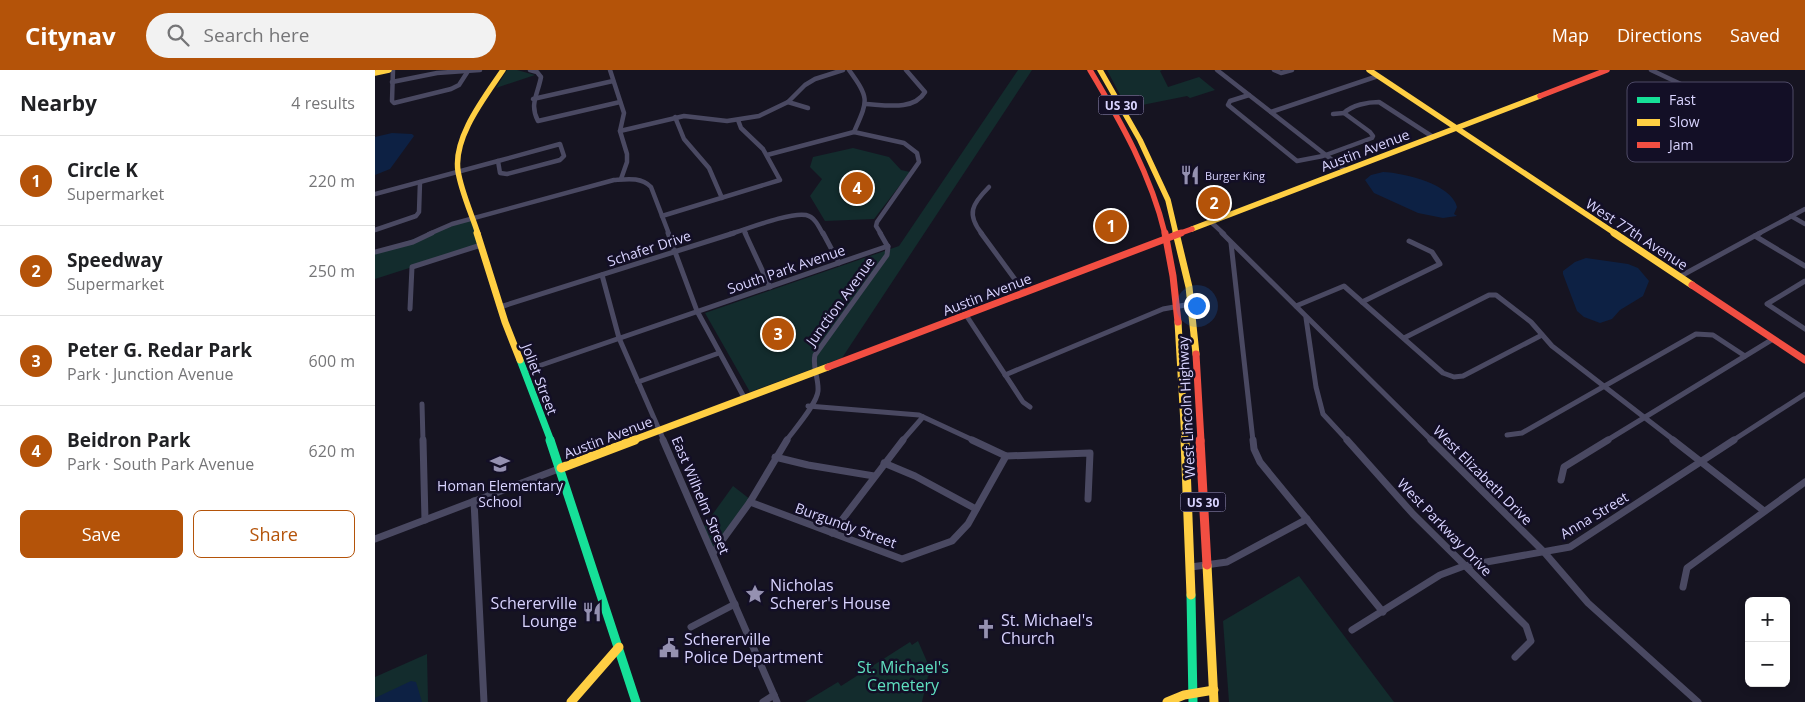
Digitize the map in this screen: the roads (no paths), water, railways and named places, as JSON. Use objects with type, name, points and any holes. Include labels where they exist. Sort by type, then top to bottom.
[{"type":"street","points":[[375,73],[391,70],[391,102],[393,103],[444,92],[459,85],[468,71]]},
{"type":"street","points":[[392,82],[432,74],[479,70]]},
{"type":"street","name":"Joliet Street","points":[[503,70],[462,140],[457,159],[458,171],[500,307],[561,468],[636,702]]},
{"type":"street","points":[[530,70],[537,72],[541,77],[541,82],[533,100],[538,121],[620,102]]},
{"type":"street","points":[[610,70],[625,113],[620,131],[627,154],[627,162],[621,178]]},
{"type":"street","points":[[620,131],[675,117],[684,116],[718,121],[738,120],[767,113],[788,102],[810,82],[843,70]]},
{"type":"street","points":[[849,70],[865,93],[866,104],[854,132]]},
{"type":"street","points":[[866,104],[903,106],[924,95],[925,92],[906,70]]},
{"type":"street","name":"West Lincoln Highway","points":[[1090,70],[1129,139],[1156,202],[1166,239],[1177,306],[1191,567],[1193,702]]},
{"type":"street","name":"West Lincoln Highway","points":[[1100,70],[1155,168],[1169,200],[1191,304],[1196,351],[1206,565],[1215,702]]},
{"type":"street","points":[[1217,70],[1345,170]]},
{"type":"street","points":[[1276,71],[1292,70]]},
{"type":"street","name":"West 77th Avenue","points":[[1369,70],[1805,360]]},
{"type":"street","name":"Austin Avenue","points":[[375,539],[1607,70]]},
{"type":"street","points":[[1651,70],[1676,82]]},
{"type":"street","points":[[1271,112],[1378,76]]},
{"type":"street","points":[[533,100],[613,81]]},
{"type":"street","points":[[1249,95],[1230,101],[1228,105],[1292,158],[1304,161],[1326,155],[1373,136],[1344,113]]},
{"type":"street","points":[[788,102],[808,108]]},
{"type":"street","points":[[1333,114],[1344,113],[1347,110],[1370,102],[1379,102],[1433,137]]},
{"type":"street","points":[[675,117],[687,144],[705,161],[722,198]]},
{"type":"street","points":[[662,216],[780,180],[767,155],[757,142],[741,128],[738,120]]},
{"type":"street","points":[[767,155],[854,132],[904,143],[913,149],[919,157],[917,168],[877,222],[876,226],[888,246]]},
{"type":"street","points":[[375,194],[560,144],[564,156],[560,160],[502,175],[498,161]]},
{"type":"street","points":[[375,252],[413,242],[452,224],[621,178],[638,179],[646,182],[651,187],[697,311],[745,398]]},
{"type":"street","points":[[375,230],[416,216],[419,212],[420,182]]},
{"type":"street","points":[[989,187],[972,210],[973,223],[1025,293]]},
{"type":"street","points":[[1679,277],[1805,209]]},
{"type":"street","name":"Schafer Drive","points":[[500,307],[789,216],[806,215],[816,221],[839,263]]},
{"type":"street","points":[[1791,216],[1805,224]]},
{"type":"street","name":"West Elizabeth Drive","points":[[1211,222],[1543,552],[1589,603],[1698,702]]},
{"type":"street","points":[[744,230],[770,287]]},
{"type":"street","points":[[1755,236],[1805,266]]},
{"type":"street","points":[[1362,302],[1439,264],[1438,259],[1419,244],[1409,241]]},
{"type":"street","points":[[1231,243],[1254,449],[1261,462],[1383,612]]},
{"type":"street","points":[[410,309],[412,267],[481,245]]},
{"type":"street","name":"South Park Avenue","points":[[524,372],[888,246]]},
{"type":"street","name":"Junction Avenue","points":[[713,554],[750,502],[775,457],[808,406],[817,396],[819,388],[813,362],[815,355],[878,267],[888,257],[888,246]]},
{"type":"street","name":"East Wilhelm Street","points":[[602,275],[619,338],[775,699]]},
{"type":"street","points":[[1805,281],[1767,304],[1805,329]]},
{"type":"street","points":[[1295,306],[1343,286],[1443,373],[1454,377],[1463,376],[1543,335]]},
{"type":"street","points":[[1404,338],[1489,296],[1496,295],[1531,322],[1551,346],[1764,511]]},
{"type":"street","points":[[1005,375],[1160,310],[1191,304]]},
{"type":"street","points":[[966,315],[1023,402],[1030,407]]},
{"type":"street","name":"West Parkway Drive","points":[[1306,317],[1316,387],[1323,414],[1413,514],[1526,626],[1531,641],[1515,657]]},
{"type":"street","points":[[1507,435],[1522,433],[1696,334],[1713,335],[1745,356]]},
{"type":"street","points":[[1561,480],[1564,467],[1773,339]]},
{"type":"street","points":[[638,382],[719,353]]},
{"type":"street","name":"Anna Street","points":[[1352,630],[1440,574],[1464,566],[1570,547],[1805,394]]},
{"type":"street","points":[[422,404],[425,520]]},
{"type":"street","points":[[808,406],[923,417],[1006,456],[1090,453],[1088,499]]},
{"type":"street","points":[[832,533],[873,476],[923,417]]},
{"type":"street","name":"Burgundy Street","points":[[750,502],[902,559],[952,541],[968,524],[1006,456]]},
{"type":"street","points":[[775,457],[808,465],[873,476]]},
{"type":"street","points":[[884,463],[915,476],[976,509]]},
{"type":"street","points":[[1683,587],[1687,568],[1805,482]]},
{"type":"street","points":[[474,501],[484,702]]},
{"type":"street","points":[[1191,567],[1227,562],[1307,519]]},
{"type":"street","points":[[691,627],[735,604]]},
{"type":"street","points":[[571,702],[591,676],[619,647]]},
{"type":"street","points":[[1167,702],[1174,697],[1193,692],[1214,690]]},
{"type":"street","points":[[763,702],[775,699]]},
{"type":"water","points":[[392,133],[412,134],[414,136],[390,169],[375,175],[375,137]]},
{"type":"water","points":[[1383,172],[1415,177],[1437,186],[1453,199],[1457,207],[1454,214],[1457,216],[1443,218],[1418,213],[1374,193],[1365,180],[1371,175]]},
{"type":"water","points":[[1586,258],[1628,264],[1638,268],[1649,281],[1643,296],[1620,310],[1612,319],[1600,323],[1584,317],[1577,311],[1563,271],[1575,262]]},
{"type":"water","points":[[411,681],[416,682],[422,702],[375,702],[375,698]]},
{"type":"place","name":"Burger King","points":[[1190,175]]},
{"type":"place","name":"Beidron Park","points":[[857,188]]},
{"type":"place","name":"Speedway","points":[[1214,203]]},
{"type":"place","name":"Circle K","points":[[1111,226]]},
{"type":"place","name":"Peter G. Redar Park","points":[[778,334]]},
{"type":"place","name":"Homan Elementary School","points":[[500,464]]},
{"type":"place","name":"Nicholas Scherer's House","points":[[755,594]]},
{"type":"place","name":"Schererville Lounge","points":[[592,612]]},
{"type":"place","name":"St. Michael's Church","points":[[986,629]]},
{"type":"place","name":"Schererville Police Department","points":[[669,648]]},
{"type":"park label","name":"St. Michael's Cemetery","points":[[903,676]]}]
